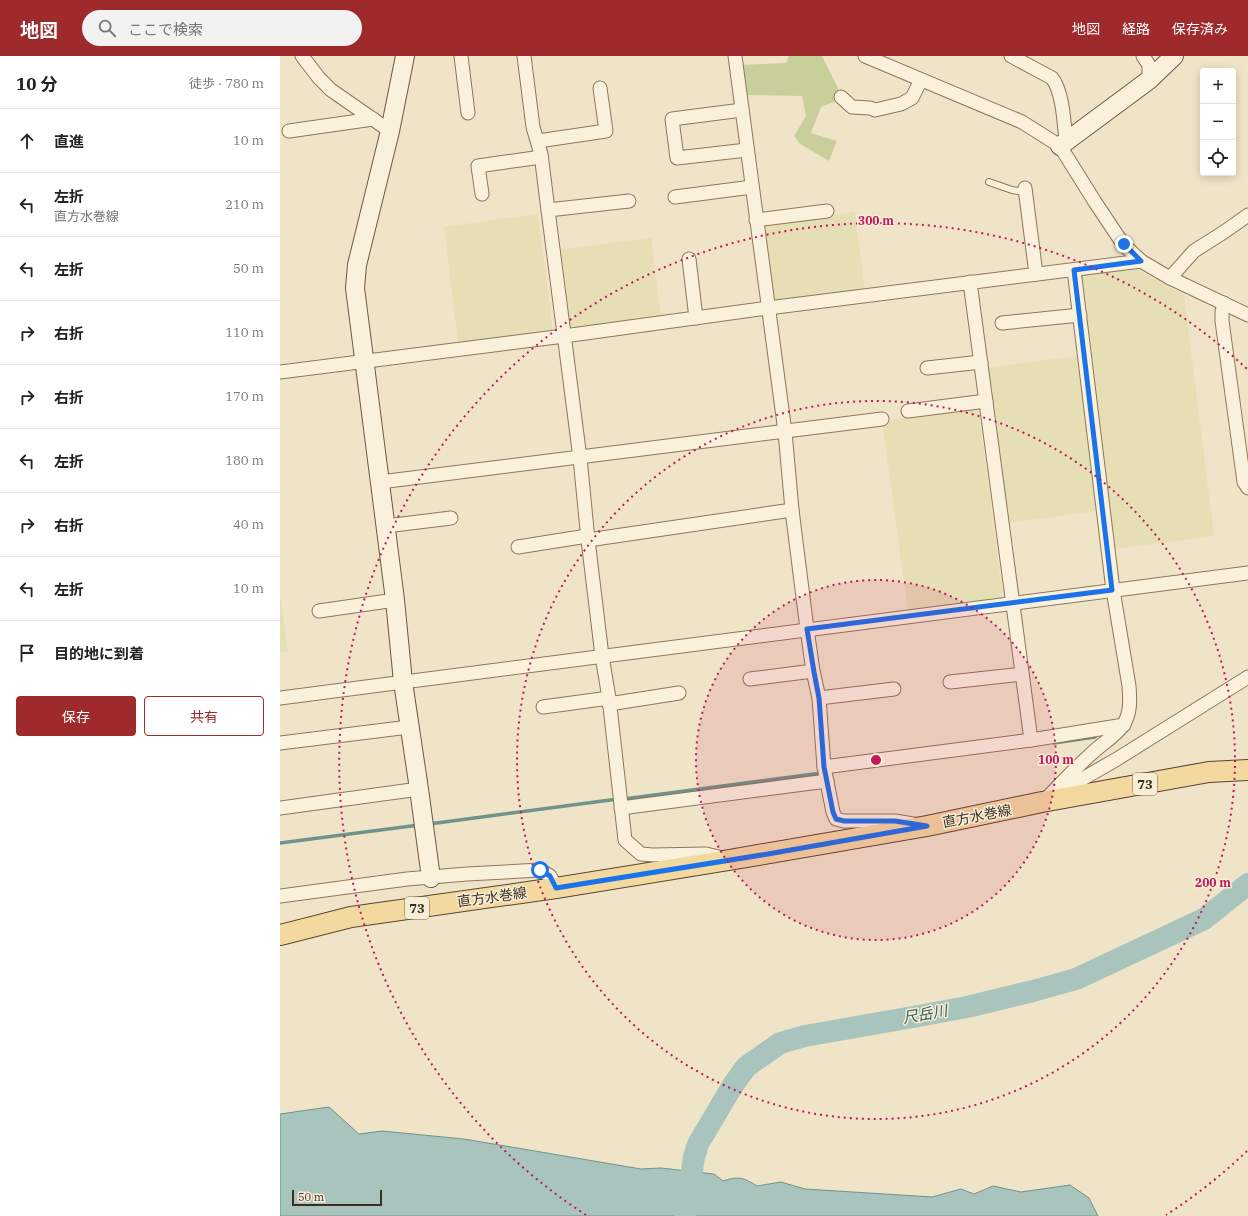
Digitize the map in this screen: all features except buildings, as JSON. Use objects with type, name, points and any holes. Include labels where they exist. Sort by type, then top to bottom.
[{"type":"main road","name":"直方水巻線","points":[[280,935],[351,917],[556,888],[729,860],[927,826],[1042,802],[1209,772],[1248,770]]},
{"type":"street","points":[[302,56],[319,78],[331,90],[390,130]]},
{"type":"street","points":[[405,56],[390,130],[357,265],[355,288],[395,600],[403,687],[431,878]]},
{"type":"street","points":[[460,56],[468,113]]},
{"type":"street","points":[[524,56],[533,126],[542,157],[580,458],[588,538],[625,840],[641,854],[706,854],[729,860]]},
{"type":"street","points":[[735,56],[784,432],[792,510],[808,633],[819,698],[825,773],[836,819],[844,821],[895,821],[927,826]]},
{"type":"street","points":[[865,56],[1022,122],[1063,144]]},
{"type":"street","points":[[1011,56],[1052,78],[1057,84],[1060,94],[1063,144],[1095,202],[1124,244],[1141,261],[1170,278],[1248,315]]},
{"type":"street","points":[[1143,56],[1149,65],[1149,80]]},
{"type":"street","points":[[1063,144],[1149,80],[1174,56]]},
{"type":"street","points":[[841,97],[852,106],[875,110],[901,104],[912,98],[921,80]]},
{"type":"street","points":[[538,141],[606,132],[600,88]]},
{"type":"street","points":[[742,110],[672,119],[677,158],[747,150]]},
{"type":"street","points":[[289,131],[373,119]]},
{"type":"street","points":[[482,194],[478,166],[542,157]]},
{"type":"street","points":[[675,197],[752,187]]},
{"type":"street","points":[[1025,190],[1036,274]]},
{"type":"street","points":[[548,210],[629,201]]},
{"type":"street","points":[[756,220],[827,211]]},
{"type":"street","points":[[1170,278],[1194,251],[1248,215]]},
{"type":"street","points":[[689,259],[696,318]]},
{"type":"street","points":[[280,372],[1141,261]]},
{"type":"street","points":[[1042,802],[1092,752],[1115,735],[1124,725],[1129,711],[1129,686],[1113,594],[1074,270]]},
{"type":"street","points":[[970,282],[1031,740]]},
{"type":"street","points":[[1224,303],[1222,321],[1244,482],[1248,488]]},
{"type":"street","points":[[1002,323],[1080,315]]},
{"type":"street","points":[[928,368],[980,362]]},
{"type":"street","points":[[908,411],[986,401]]},
{"type":"street","points":[[380,482],[882,419]]},
{"type":"street","points":[[518,546],[792,510]]},
{"type":"street","points":[[386,526],[451,518]]},
{"type":"street","points":[[280,698],[403,687],[1113,594],[1248,573]]},
{"type":"street","points":[[318,611],[395,600]]},
{"type":"street","points":[[750,679],[814,672]]},
{"type":"street","points":[[950,682],[1022,674]]},
{"type":"street","points":[[1042,802],[1117,759],[1248,677]]},
{"type":"street","points":[[819,698],[894,689]]},
{"type":"street","points":[[543,707],[679,693]]},
{"type":"street","points":[[621,802],[825,773],[1124,725]]},
{"type":"street","points":[[280,744],[409,727]]},
{"type":"street","points":[[280,808],[419,789]]},
{"type":"street","points":[[280,896],[407,879],[540,870],[550,876],[556,888]]},
{"type":"lane","points":[[989,182],[1012,190],[1025,190]]},
{"type":"shaded area","points":[[855,212],[865,291],[769,303],[760,224]]},
{"type":"shaded area","points":[[538,214],[553,331],[458,343],[444,227]]},
{"type":"shaded area","points":[[651,238],[661,317],[566,329],[556,250]]},
{"type":"shaded area","points":[[1133,267],[1184,295],[1214,536],[1115,549],[1080,274]]},
{"type":"shaded area","points":[[1077,356],[1097,511],[1006,523],[986,368]]},
{"type":"shaded area","points":[[978,408],[1003,598],[908,611],[882,421]]},
{"type":"shaded area","points":[[280,594],[288,651],[280,652]]},
{"type":"green space","points":[[789,56],[822,56],[840,92],[834,102],[821,107],[811,133],[837,141],[829,161],[800,144],[794,136],[806,116],[802,96],[747,95],[741,65],[786,63]]},
{"type":"water","points":[[329,1107],[359,1134],[382,1131],[464,1139],[641,1169],[661,1168],[714,1174],[723,1181],[733,1178],[740,1178],[757,1186],[781,1182],[805,1189],[932,1197],[961,1189],[974,1194],[993,1186],[1021,1192],[1070,1185],[1089,1198],[1098,1216],[280,1216],[280,1114]]},
{"type":"waterway","points":[[1054,743],[1095,737]]},
{"type":"waterway","points":[[624,799],[822,773]]},
{"type":"waterway","points":[[429,824],[618,799]]},
{"type":"waterway","points":[[280,843],[419,825]]},
{"type":"waterway","name":"尺岳川","points":[[685,1216],[694,1157],[698,1144],[733,1085],[746,1067],[780,1043],[805,1036],[967,1007],[1076,979],[1204,919],[1248,884]]},
{"type":"route","points":[[540,870],[550,876],[556,888],[768,854],[927,826],[895,821],[844,821],[836,819],[833,812],[824,767],[819,698],[807,629],[1112,590],[1074,270],[1141,261],[1124,244]]}]
